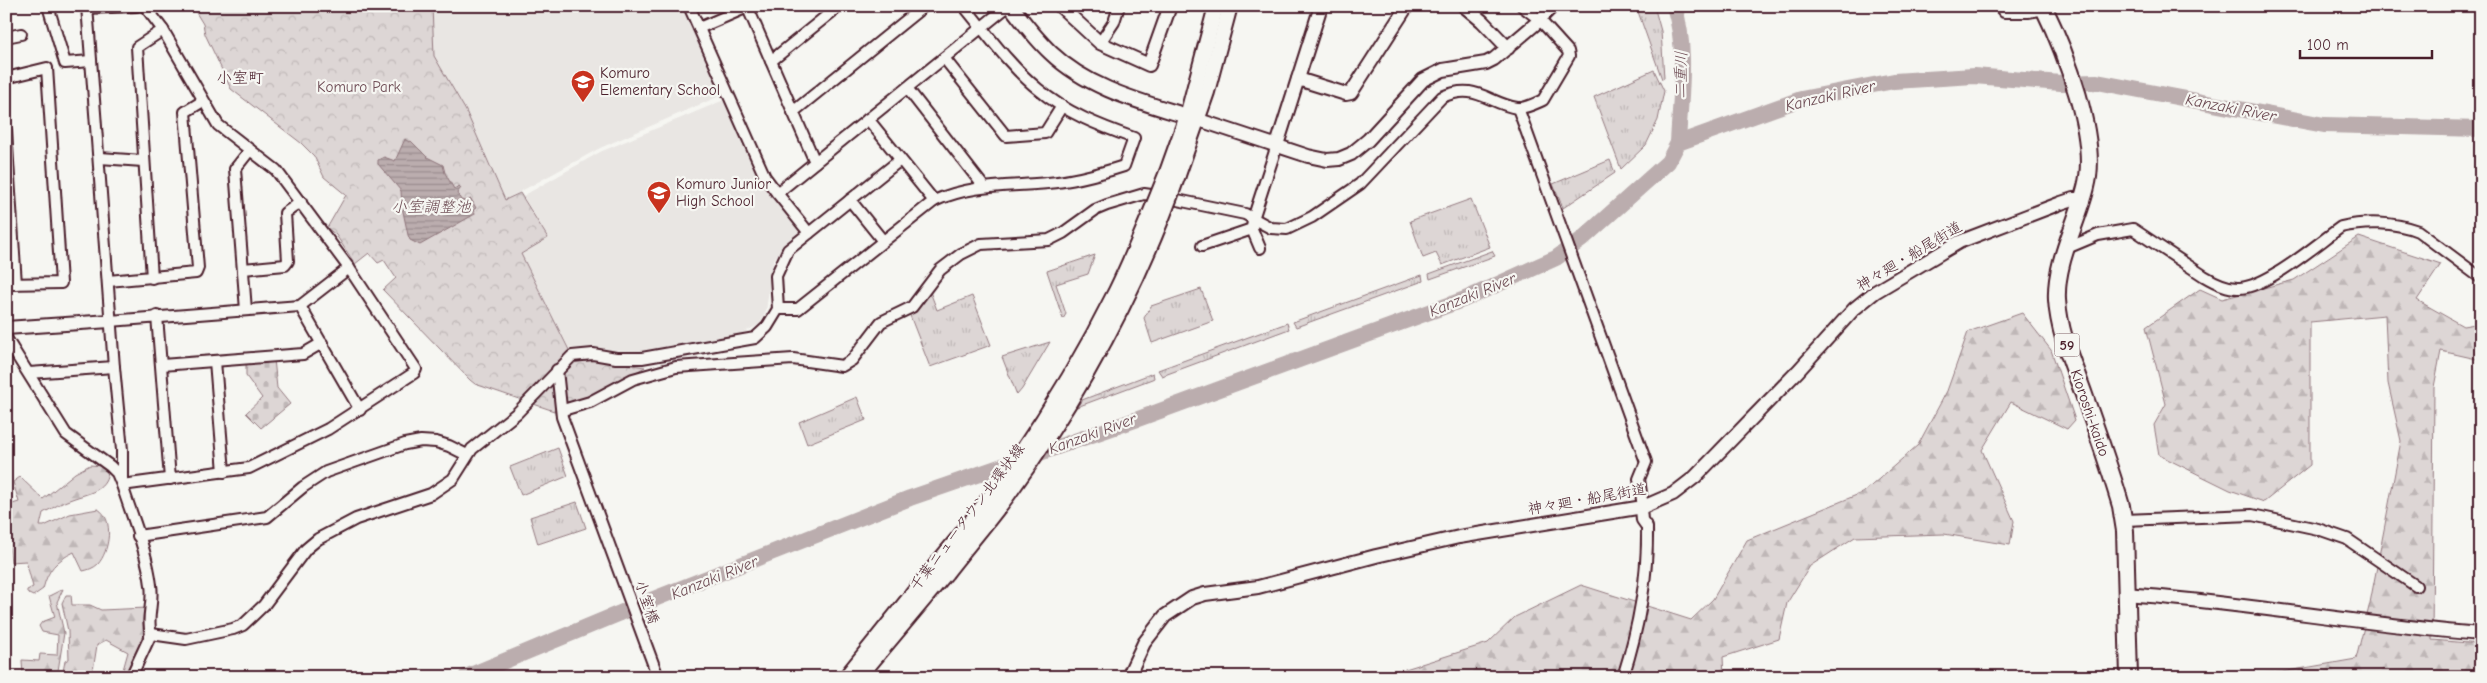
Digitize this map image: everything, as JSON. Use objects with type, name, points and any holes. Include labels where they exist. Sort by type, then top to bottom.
[{"type":"main road","points":[[1009,6],[1052,54],[1086,79],[1116,93],[1193,118]]},
{"type":"main road","name":"千葉ニュータウン北環状線","points":[[1193,118],[1216,6]]},
{"type":"main road","name":"千葉ニュータウン北環状線","points":[[846,677],[1007,496],[1074,394],[1126,299],[1168,205],[1173,174],[1230,6]]},
{"type":"main road","name":"Kioroshi-kaido","points":[[2044,8],[2068,64],[2089,160],[2089,174],[2083,199],[2057,286],[2062,328],[2110,470],[2124,520],[2129,677]]},
{"type":"main road","name":"千葉ニュータウン北環状線","points":[[859,677],[941,569]]},
{"type":"street","points":[[48,6],[65,63],[91,60]]},
{"type":"street","points":[[122,485],[122,450],[110,321],[100,158],[87,7],[136,6]]},
{"type":"street","points":[[122,485],[249,468],[328,429],[360,410],[414,373],[416,369],[349,268],[276,170],[218,126],[162,30],[145,6]]},
{"type":"street","points":[[689,6],[764,177],[809,233]]},
{"type":"street","points":[[771,61],[839,6]]},
{"type":"street","points":[[793,112],[924,6]]},
{"type":"street","points":[[778,309],[798,309],[934,200],[956,191],[1086,178],[1124,166],[1134,138],[1101,127],[1062,106],[1039,90],[1015,67],[964,6]]},
{"type":"street","points":[[777,193],[1009,6]]},
{"type":"street","points":[[1060,6],[1100,43],[1149,65],[1167,19],[1170,6]]},
{"type":"street","points":[[1100,43],[1114,22],[1119,6]]},
{"type":"street","points":[[1253,224],[1322,6]]},
{"type":"street","points":[[1298,79],[1346,94],[1351,93],[1407,6]]},
{"type":"street","points":[[1464,6],[1482,21],[1508,48]]},
{"type":"street","points":[[1202,246],[1253,224],[1283,230],[1312,217],[1360,184],[1434,103],[1450,93],[1470,92],[1518,108],[1543,100],[1569,56],[1568,51],[1540,20],[1522,6]]},
{"type":"street","points":[[1193,118],[1327,160],[1351,154],[1368,140],[1423,80],[1443,70],[1486,63],[1508,48],[1554,6]]},
{"type":"street","points":[[1999,6],[2004,12],[2028,12],[2044,8]]},
{"type":"street","points":[[699,28],[748,7],[815,162]]},
{"type":"street","points":[[152,278],[137,47],[162,30]]},
{"type":"street","points":[[6,37],[21,34]]},
{"type":"street","points":[[944,58],[1006,136],[1045,133],[1062,106]]},
{"type":"street","points":[[6,78],[47,68],[61,283],[11,284],[6,131]]},
{"type":"street","points":[[907,88],[984,187]]},
{"type":"street","points":[[108,280],[192,275],[198,268],[185,112],[203,101]]},
{"type":"street","points":[[1518,108],[1646,462],[1639,479],[1642,520],[1647,527],[1646,582],[1641,613],[1623,677]]},
{"type":"street","points":[[868,120],[934,200]]},
{"type":"street","points":[[246,310],[235,169],[250,150]]},
{"type":"street","points":[[100,158],[143,161]]},
{"type":"street","points":[[151,634],[186,639],[233,630],[243,625],[264,605],[306,550],[318,539],[356,519],[431,494],[453,478],[462,467],[467,455],[528,402],[569,358],[578,354],[642,358],[755,338],[767,327],[778,309],[776,276],[779,264],[788,250],[900,160]]},
{"type":"street","points":[[563,410],[590,402],[633,379],[676,366],[793,359],[842,366],[852,360],[881,322],[912,307],[940,270],[961,254],[981,244],[1049,240],[1064,234],[1096,210],[1122,199],[1144,194],[1245,214],[1253,224],[1260,248]]},
{"type":"street","name":"神々廻・船尾街道","points":[[1128,677],[1144,643],[1164,616],[1192,598],[1205,594],[1258,587],[1450,539],[1642,507],[1673,494],[1695,477],[1798,371],[1854,309],[1875,292],[1959,242],[2073,199],[2083,199]]},
{"type":"street","points":[[850,200],[883,241]]},
{"type":"street","points":[[244,270],[285,265],[288,261],[285,213],[301,202]]},
{"type":"street","points":[[2067,248],[2098,235],[2133,229],[2214,282],[2240,288],[2264,281],[2342,227],[2353,224],[2383,224],[2407,227],[2418,231],[2481,278]]},
{"type":"street","points":[[6,328],[300,306],[349,268]]},
{"type":"street","points":[[300,306],[360,410]]},
{"type":"street","points":[[157,316],[170,479]]},
{"type":"street","points":[[6,338],[66,434],[110,466],[117,473],[122,485],[138,536],[151,585],[152,598],[147,622],[151,634],[131,677]]},
{"type":"street","points":[[162,365],[303,354],[322,343]]},
{"type":"street","points":[[215,361],[224,472]]},
{"type":"street","points":[[29,373],[114,367]]},
{"type":"street","name":"小室橋","points":[[552,376],[563,410],[562,417],[658,677]]},
{"type":"street","points":[[138,536],[267,517],[303,487],[326,472],[405,444],[421,441],[436,442],[467,455]]},
{"type":"street","points":[[2124,520],[2252,515],[2318,528],[2347,539],[2416,586]]},
{"type":"street","points":[[2125,594],[2186,598],[2357,622],[2481,634]]},
{"type":"shaded area","name":"Komuro Elementary School","points":[[432,6],[683,6],[722,95],[600,148],[505,200],[466,111],[433,56]]},
{"type":"shaded area","name":"Komuro Junior High School","points":[[724,100],[760,180],[799,231],[773,261],[766,311],[760,324],[741,334],[640,351],[569,348],[521,254],[548,237],[523,196],[600,152]]},
{"type":"green space","name":"Komuro Park","points":[[192,6],[432,6],[434,56],[466,111],[505,200],[520,193],[548,238],[521,254],[574,360],[591,359],[645,367],[611,386],[554,411],[475,384],[383,290],[396,278],[384,260],[378,263],[369,253],[355,264],[336,235],[327,228],[346,195],[324,177],[314,156],[301,143],[231,89],[205,34],[203,24]]},
{"type":"green space","points":[[1636,6],[1654,6],[1661,31],[1664,78],[1662,79]]},
{"type":"green space","points":[[1654,70],[1664,91],[1658,120],[1646,145],[1621,169],[1594,97]]},
{"type":"green space","points":[[1610,160],[1615,173],[1563,208],[1553,184]]},
{"type":"green space","points":[[1471,199],[1490,247],[1442,265],[1436,253],[1423,258],[1410,221]]},
{"type":"green space","points":[[2359,237],[2441,264],[2417,300],[2463,326],[2481,323],[2481,360],[2441,351],[2434,387],[2432,640],[2481,644],[2481,677],[2207,677],[2207,674],[2282,672],[2356,659],[2370,603],[2401,441],[2388,383],[2385,315],[2310,322],[2310,465],[2264,502],[2230,490],[2159,455],[2154,425],[2166,404],[2146,327],[2200,289],[2222,299],[2294,280]]},
{"type":"green space","points":[[1492,251],[1495,256],[1430,279],[1429,274]]},
{"type":"green space","points":[[1095,255],[1088,274],[1056,284],[1066,314],[1063,319],[1047,271]]},
{"type":"green space","points":[[1422,275],[1423,281],[1296,327],[1293,322]]},
{"type":"green space","points":[[929,289],[937,310],[972,296],[991,345],[930,367],[909,313]]},
{"type":"green space","points":[[1201,289],[1213,321],[1152,343],[1144,318],[1151,306]]},
{"type":"green space","points":[[2022,313],[2051,350],[2075,420],[2067,429],[2011,402],[1982,450],[2014,521],[2010,545],[1944,534],[1855,537],[1810,566],[1787,603],[1779,639],[1723,657],[1724,677],[1634,677],[1633,674],[1614,677],[1380,677],[1488,643],[1515,617],[1581,585],[1691,620],[1713,599],[1747,540],[1864,492],[1918,445],[1947,391],[1968,332]]},
{"type":"green space","points":[[1287,323],[1289,329],[1162,376],[1158,370]]},
{"type":"green space","points":[[1050,342],[1022,389],[1017,395],[1002,357]]},
{"type":"green space","points":[[274,359],[277,388],[290,404],[261,428],[246,413],[262,398],[246,376],[246,361]]},
{"type":"green space","points":[[1153,373],[1154,378],[1152,379],[1077,407],[1082,400]]},
{"type":"green space","points":[[857,397],[866,420],[807,444],[799,422]]},
{"type":"green space","points":[[558,448],[568,476],[521,495],[510,467]]},
{"type":"green space","points":[[90,465],[102,466],[108,473],[100,488],[43,513],[40,526],[70,514],[98,509],[107,520],[108,528],[107,544],[102,559],[91,569],[83,571],[74,552],[68,555],[54,566],[47,576],[43,589],[33,596],[27,593],[27,590],[33,587],[26,561],[11,562],[9,547],[6,547],[6,506],[19,502],[13,482],[20,477],[43,499],[75,473]]},
{"type":"green space","points":[[577,502],[586,528],[538,544],[530,517]]},
{"type":"green space","points":[[63,589],[57,602],[64,633],[57,677],[23,677],[22,660],[39,661],[40,654],[57,655],[58,635],[42,632],[39,626],[42,622],[55,617],[49,596]]},
{"type":"green space","points":[[66,595],[71,595],[72,605],[90,605],[101,610],[147,608],[144,619],[145,633],[127,677],[121,677],[128,652],[106,640],[97,645],[92,677],[62,677],[65,661],[69,659],[68,631],[62,603]]},
{"type":"water","name":"小室調整池","points":[[405,139],[409,142],[411,141],[427,157],[443,165],[445,173],[454,189],[459,186],[461,188],[457,193],[461,200],[471,199],[476,208],[473,210],[475,214],[420,245],[410,240],[408,235],[402,207],[401,191],[378,164],[378,160],[384,157],[395,161]]},
{"type":"waterway","name":"二重川","points":[[1674,6],[1681,40],[1682,57],[1678,143]]},
{"type":"waterway","name":"Kanzaki River","points":[[466,677],[654,599],[910,498],[1138,419],[1465,299],[1556,258],[1581,240],[1668,162],[1678,143],[1801,99],[1894,81],[1974,76],[2061,83],[2097,82],[2324,125],[2481,129]]},
{"type":"place","name":"Komuro Elementary School","points":[[583,103]]},
{"type":"place","name":"Komuro Junior High School","points":[[659,214]]},
{"type":"district","name":"小室町","points":[[240,77]]}]
